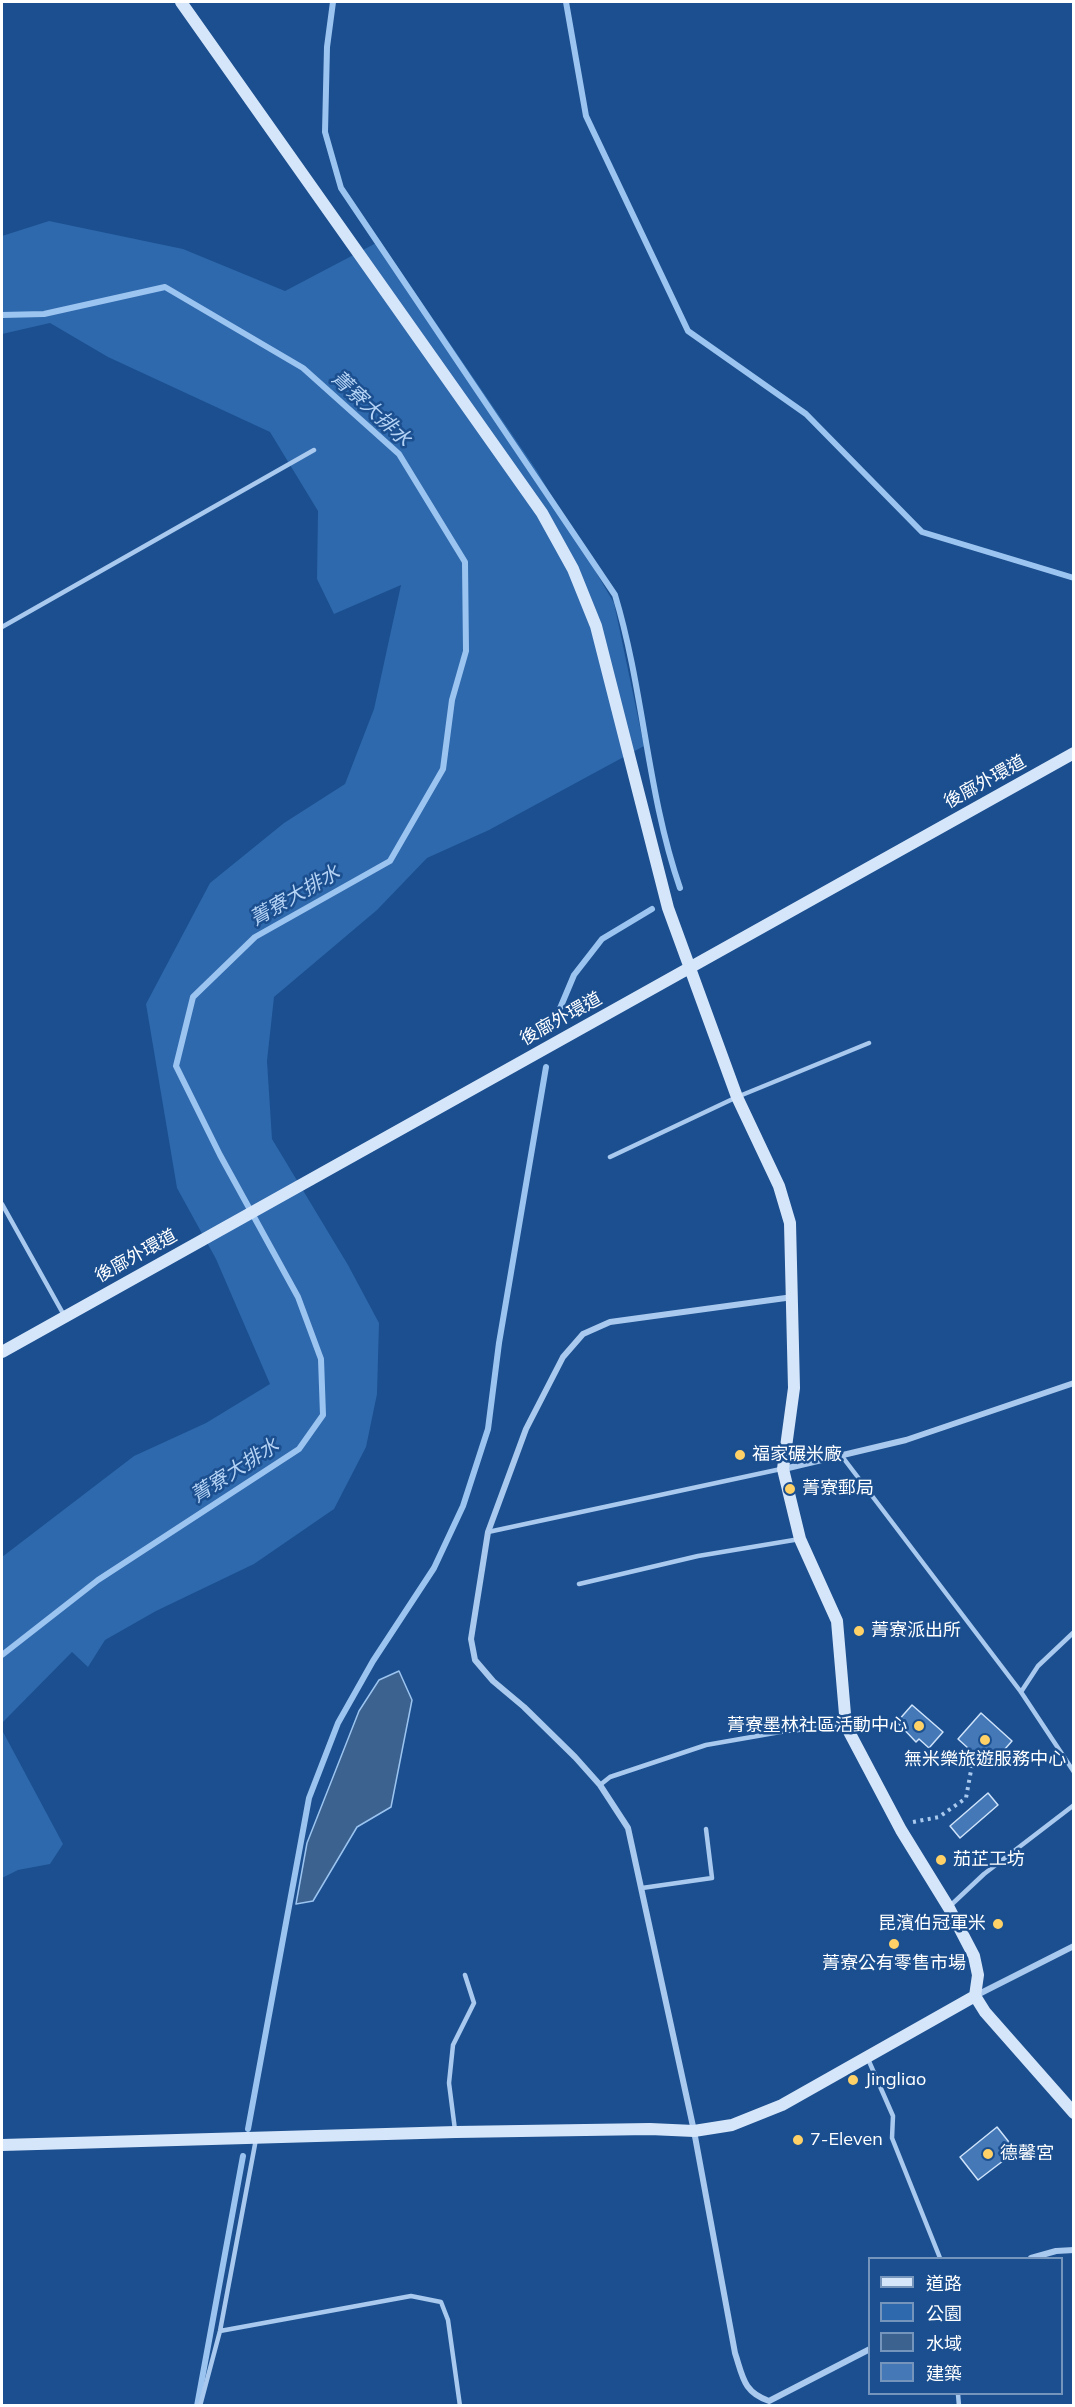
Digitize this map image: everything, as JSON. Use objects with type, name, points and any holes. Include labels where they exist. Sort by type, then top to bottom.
[{"type":"street","points":[[181,2],[542,513],[573,568],[596,626],[668,908],[688,969],[737,1097],[779,1186],[790,1223],[794,1388],[783,1469],[800,1539],[837,1621],[846,1726],[901,1830],[949,1908],[974,1956],[978,1975],[975,1996],[985,2012],[1074,2113]]},
{"type":"street","name":"後廍外環道","points":[[2,1352],[1074,753]]},
{"type":"street","points":[[793,1297],[610,1322],[583,1334],[563,1357],[526,1429],[488,1532],[471,1639],[475,1660],[493,1681],[533,1715],[600,1785],[628,1828],[694,2131],[735,2353],[745,2384],[754,2396],[769,2400],[788,2393],[868,2350]]},
{"type":"street","points":[[783,1469],[938,1430],[1074,1383]]},
{"type":"street","points":[[2,2145],[650,2128],[694,2131],[732,2125],[782,2104],[975,1996],[1074,1946]]},
{"type":"street","points":[[1037,2257],[1056,2251],[1074,2250]]},
{"type":"lane","points":[[2,627],[314,450]]},
{"type":"lane","points":[[610,1157],[737,1097],[869,1042]]},
{"type":"lane","points":[[2,1204],[65,1317]]},
{"type":"lane","points":[[841,1455],[1021,1692],[1074,1772]]},
{"type":"lane","points":[[488,1532],[783,1469]]},
{"type":"lane","points":[[579,1584],[698,1556],[800,1539]]},
{"type":"lane","points":[[1021,1692],[1038,1666],[1074,1632]]},
{"type":"lane","points":[[600,1785],[610,1777],[706,1745],[786,1731],[846,1726]]},
{"type":"lane","points":[[949,1908],[984,1874],[1074,1805]]},
{"type":"lane","points":[[642,1888],[712,1878],[706,1829]]},
{"type":"lane","points":[[456,2132],[448,2083],[453,2045],[474,2003],[465,1975]]},
{"type":"lane","points":[[866,2055],[893,2116],[892,2138],[939,2257]]},
{"type":"lane","points":[[200,2406],[220,2331],[256,2139]]},
{"type":"lane","points":[[220,2331],[411,2296],[441,2302],[447,2320],[460,2406]]},
{"type":"path","points":[[901,1830],[913,1822],[939,1817],[966,1798],[974,1754]]},
{"type":"green space","points":[[49,221],[183,249],[285,291],[380,241],[537,471],[614,603],[644,746],[489,830],[427,858],[377,910],[274,997],[267,1061],[272,1139],[348,1265],[379,1323],[377,1394],[366,1447],[334,1509],[254,1564],[156,1611],[105,1640],[88,1667],[72,1652],[2,1723],[2,1557],[134,1456],[206,1423],[270,1384],[216,1259],[177,1188],[146,1004],[210,883],[284,823],[345,784],[374,709],[401,585],[334,614],[317,579],[318,511],[270,432],[108,357],[50,323],[2,334],[2,236]]},
{"type":"green space","points":[[2,1730],[63,1844],[50,1864],[18,1870],[2,1878]]},
{"type":"water","points":[[399,1671],[412,1700],[391,1807],[357,1827],[313,1901],[296,1904],[307,1843],[359,1711],[379,1680]]},
{"type":"building","name":"菁寮墨林社區活動中心","points":[[912,1705],[943,1732],[929,1748],[919,1739],[916,1742],[897,1722]]},
{"type":"building","name":"無米樂旅遊服務中心","points":[[981,1713],[1012,1741],[989,1767],[958,1739]]},
{"type":"building","points":[[988,1793],[998,1805],[960,1838],[950,1826]]},
{"type":"building","name":"德馨宮","points":[[997,2127],[1016,2151],[978,2180],[960,2157]]},
{"type":"waterway","points":[[333,2],[327,47],[325,132],[341,188],[615,595],[633,668],[660,816],[680,888]]},
{"type":"waterway","points":[[566,2],[586,116],[688,331],[806,414],[922,532],[1074,578]]},
{"type":"waterway","name":"菁寮大排水","points":[[2,315],[44,314],[165,287],[303,368],[399,454],[465,562],[466,651],[452,700],[443,769],[390,861],[255,937],[193,997],[176,1066],[220,1155],[298,1297],[321,1359],[323,1415],[299,1449],[98,1580],[2,1655]]},
{"type":"waterway","points":[[553,1025],[574,975],[602,939],[652,909]]},
{"type":"waterway","points":[[248,2129],[309,1798],[338,1723],[373,1661],[434,1568],[463,1506],[488,1429],[499,1343],[546,1067]]},
{"type":"waterway","points":[[197,2406],[243,2156]]},
{"type":"place","name":"福家碾米廠","points":[[740,1455]]},
{"type":"place","name":"菁寮郵局","points":[[790,1489]]},
{"type":"place","name":"菁寮派出所","points":[[859,1631]]},
{"type":"place","name":"菁寮墨林社區活動中心","points":[[919,1726]]},
{"type":"place","name":"無米樂旅遊服務中心","points":[[985,1740]]},
{"type":"place","name":"茄芷工坊","points":[[941,1860]]},
{"type":"place","name":"昆濱伯冠軍米","points":[[998,1924]]},
{"type":"place","name":"菁寮公有零售市場","points":[[894,1944]]},
{"type":"place","name":"Jingliao","points":[[853,2080]]},
{"type":"place","name":"7-Eleven","points":[[798,2140]]},
{"type":"place","name":"德馨宮","points":[[988,2154]]}]
